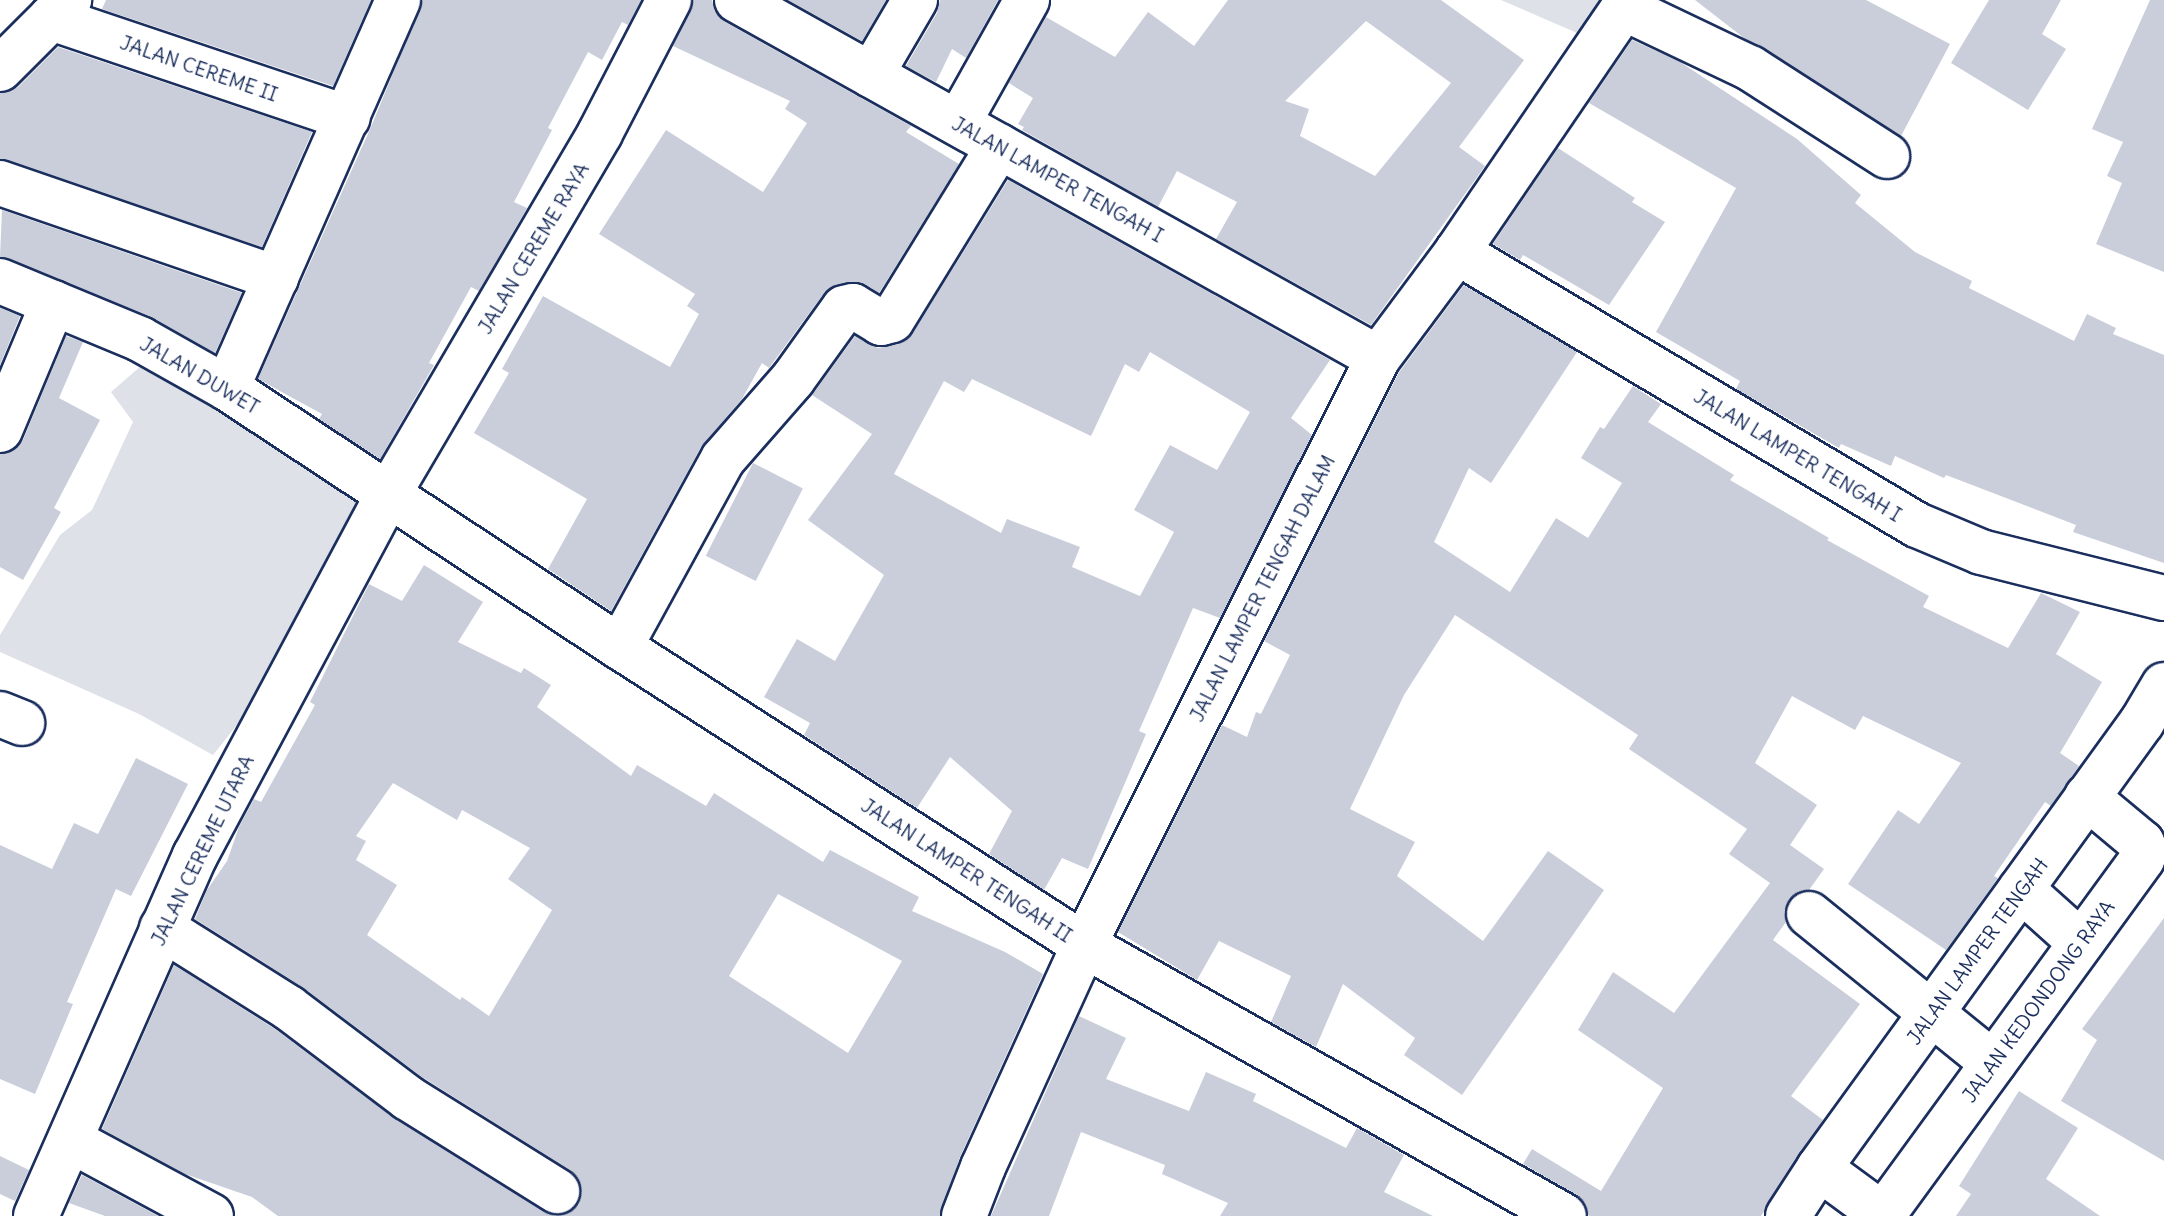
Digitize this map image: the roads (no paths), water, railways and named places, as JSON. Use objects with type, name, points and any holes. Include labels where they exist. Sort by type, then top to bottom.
[{"type":"street","points":[[227,388],[398,0]]},
{"type":"street","name":"JALAN CEREME RAYA","points":[[389,493],[600,133],[669,0]]},
{"type":"street","name":"JALAN LAMPER TENGAH I","points":[[737,0],[1378,358]]},
{"type":"street","points":[[871,75],[915,0]]},
{"type":"street","points":[[958,123],[1027,0]]},
{"type":"street","points":[[1627,4],[1750,68],[1887,156]]},
{"type":"street","name":"JALAN LAMPER TENGAH DALAM","points":[[964,1216],[983,1167],[1084,945],[1378,358],[1457,252],[1627,4]]},
{"type":"street","name":"JALAN CEREME II","points":[[0,69],[60,9],[348,118]]},
{"type":"street","points":[[620,647],[723,459],[793,379],[844,308],[853,306],[881,323],[892,320],[999,146]]},
{"type":"street","points":[[0,183],[276,278]]},
{"type":"street","name":"JALAN LAMPER TENGAH I","points":[[1457,252],[1917,525],[1981,552],[2164,598]]},
{"type":"street","name":"JALAN DUWET","points":[[0,281],[140,339],[227,388],[389,493]]},
{"type":"street","points":[[0,430],[53,303]]},
{"type":"street","name":"JALAN LAMPER TENGAH II","points":[[389,493],[620,647],[1084,945],[1564,1216]]},
{"type":"street","name":"JALAN CEREME UTARA","points":[[36,1216],[195,856],[389,493]]},
{"type":"street","name":"JALAN LAMPER TENGAH","points":[[1788,1216],[1819,1168],[2164,687]]},
{"type":"street","name":"JALAN KEDONDONG RAYA","points":[[1882,1215],[2145,850],[2142,843],[2087,797]]},
{"type":"street","points":[[2021,889],[2079,941]]},
{"type":"street","points":[[1809,914],[1993,1063]]},
{"type":"street","points":[[162,928],[289,1008],[408,1098],[557,1191]]},
{"type":"street","points":[[70,1140],[211,1216]]},
{"type":"street","points":[[1819,1168],[1882,1215]]}]
